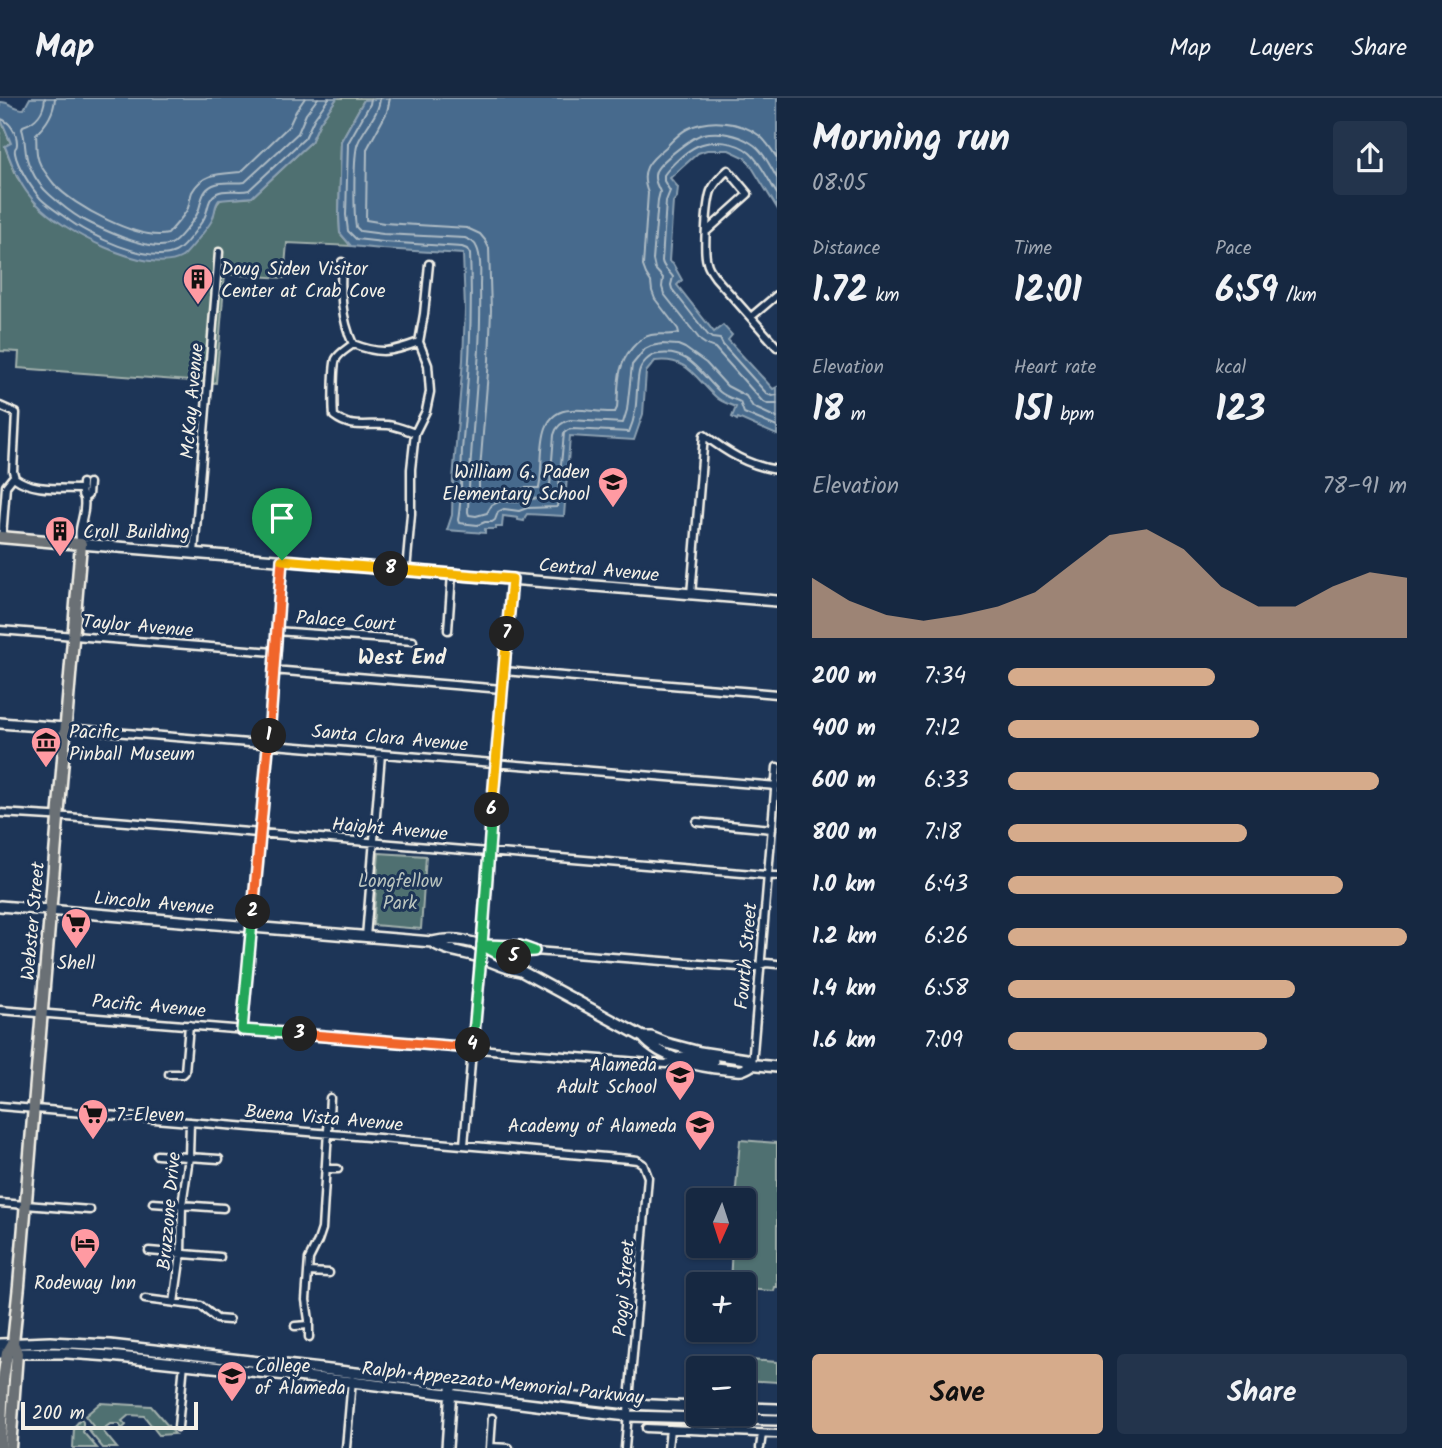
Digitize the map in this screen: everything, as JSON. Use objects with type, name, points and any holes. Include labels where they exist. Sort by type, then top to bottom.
[{"type":"main road","name":"Central Avenue","points":[[1,537],[81,544]]},
{"type":"main road","name":"Webster Street","points":[[0,1448],[7,1349],[25,1205],[81,544]]},
{"type":"main road","name":"Webster Street","points":[[7,1349],[10,1448]]},
{"type":"street","points":[[706,231],[748,194],[729,170],[712,188],[707,205],[705,256],[709,269],[777,347]]},
{"type":"street","name":"McKay Avenue","points":[[194,553],[219,252]]},
{"type":"street","points":[[342,262],[343,317],[353,344]]},
{"type":"street","points":[[406,570],[415,433],[426,411],[430,392],[428,365],[419,342],[429,264]]},
{"type":"street","points":[[751,317],[777,295]]},
{"type":"street","points":[[353,344],[380,352],[398,350],[419,342]]},
{"type":"street","points":[[353,344],[337,356],[334,363],[334,416],[342,423],[353,426],[389,425],[415,433]]},
{"type":"street","points":[[0,406],[16,413],[14,476],[6,486],[1,537]]},
{"type":"street","points":[[691,595],[704,435],[740,460],[777,470]]},
{"type":"street","name":"Webster Street","points":[[14,476],[18,481],[32,485],[85,485],[82,494],[82,523],[78,535],[81,544]]},
{"type":"street","name":"Central Avenue","points":[[81,544],[777,601]]},
{"type":"street","points":[[242,1030],[269,745],[282,560]]},
{"type":"street","points":[[447,630],[452,574]]},
{"type":"street","points":[[464,1145],[512,579]]},
{"type":"street","name":"Taylor Avenue","points":[[0,630],[275,652]]},
{"type":"street","name":"Palace Court","points":[[276,631],[413,641]]},
{"type":"street","points":[[273,670],[502,689]]},
{"type":"street","points":[[504,671],[777,694]]},
{"type":"street","name":"Santa Clara Avenue","points":[[0,723],[776,786]]},
{"type":"street","points":[[366,937],[381,754]]},
{"type":"street","name":"Fourth Street","points":[[752,1065],[777,767]]},
{"type":"street","name":"Haight Avenue","points":[[0,813],[777,876]]},
{"type":"street","points":[[697,822],[772,828]]},
{"type":"street","name":"Lincoln Avenue","points":[[0,906],[432,942],[441,939],[482,945],[520,946],[534,951],[752,968],[766,963],[777,964]]},
{"type":"street","name":"Lincoln Avenue","points":[[432,942],[509,970],[522,971]]},
{"type":"street","points":[[449,948],[482,945],[513,962],[522,971],[643,1037],[648,1043],[677,1059],[683,1056],[777,1067]]},
{"type":"street","points":[[513,962],[515,954],[534,951]]},
{"type":"street","name":"Pacific Avenue","points":[[0,1010],[667,1064],[677,1059]]},
{"type":"street","points":[[169,1074],[184,1072],[189,1026]]},
{"type":"street","points":[[643,1037],[651,1037],[683,1048],[746,1059],[752,1065]]},
{"type":"street","points":[[309,1337],[306,1300],[309,1259],[322,1229],[330,1098]]},
{"type":"street","name":"Buena Vista Avenue","points":[[0,1106],[629,1159],[643,1164]]},
{"type":"street","name":"Bruzzone Drive","points":[[174,1303],[181,1254],[182,1205],[189,1157],[190,1122]]},
{"type":"street","points":[[157,1155],[219,1159]]},
{"type":"street","name":"Poggi Street","points":[[625,1448],[648,1177],[643,1164]]},
{"type":"street","points":[[325,1169],[338,1169]]},
{"type":"street","points":[[0,1203],[90,1210]]},
{"type":"street","points":[[153,1203],[223,1208]]},
{"type":"street","points":[[149,1251],[220,1257]]},
{"type":"street","points":[[308,1272],[328,1273]]},
{"type":"street","points":[[145,1300],[201,1306],[217,1319],[229,1320]]},
{"type":"street","points":[[295,1326],[309,1325]]},
{"type":"street","name":"Ralph Appezzato Memorial Parkway","points":[[7,1349],[50,1342],[110,1345],[352,1378],[451,1395],[628,1416],[777,1420]]},
{"type":"street","name":"Ralph Appezzato Memorial Parkway","points":[[7,1349],[452,1384],[629,1405],[686,1407]]},
{"type":"street","points":[[178,1427],[184,1363]]},
{"type":"street","points":[[346,1448],[352,1378]]},
{"type":"street","points":[[447,1448],[452,1384]]},
{"type":"street","points":[[756,1408],[777,1409]]},
{"type":"street","points":[[492,1418],[490,1447],[509,1448]]},
{"type":"street","points":[[646,1428],[777,1434]]},
{"type":"street","points":[[668,1448],[670,1429]]},
{"type":"street","points":[[760,1448],[762,1434]]},
{"type":"green space","points":[[337,98],[386,98],[364,100],[341,141],[340,233],[351,246],[287,243],[284,278],[225,274],[216,383],[18,368],[19,352],[0,351],[0,117],[11,144],[5,147],[17,177],[36,204],[212,220],[221,200],[252,197],[311,142],[320,122]]},
{"type":"green space","name":"Longfellow Park","points":[[379,853],[426,856],[421,929],[373,925]]},
{"type":"green space","points":[[740,1140],[777,1143],[777,1287],[774,1291],[756,1290],[756,1272],[731,1272],[731,1258],[756,1258],[756,1188],[736,1188]]},
{"type":"green space","points":[[756,1360],[777,1362],[777,1382],[756,1381]]},
{"type":"green space","points":[[100,1403],[151,1406],[175,1434],[159,1435],[144,1416],[129,1415],[122,1421],[126,1425],[122,1429],[119,1424],[110,1424],[102,1430],[117,1448],[103,1448],[88,1430],[93,1426],[85,1416]]},
{"type":"green space","points":[[81,1419],[83,1432],[97,1448],[73,1448],[74,1427]]},
{"type":"water","points":[[30,98],[337,98],[320,122],[311,142],[252,197],[219,200],[207,228],[182,257],[167,261],[148,261],[127,256],[83,237],[47,214],[30,197],[5,146],[11,143],[0,117],[0,102],[24,109]]},
{"type":"water","points":[[777,98],[777,208],[744,157],[729,150],[707,150],[698,153],[670,178],[678,187],[677,197],[673,202],[669,261],[682,280],[677,285],[714,332],[723,325],[732,335],[728,340],[773,389],[777,387],[777,435],[732,417],[736,407],[718,399],[690,370],[676,362],[655,361],[646,372],[643,414],[634,440],[570,436],[564,516],[527,514],[524,521],[503,516],[502,527],[485,529],[485,533],[447,530],[452,515],[463,360],[463,254],[351,246],[340,233],[341,141],[364,100]]},
{"type":"place","name":"Doug Siden Visitor Center at Crab Cove","points":[[198,306]]},
{"type":"place","name":"William G. Paden Elementary School","points":[[613,509]]},
{"type":"place","name":"Croll Building","points":[[60,558]]},
{"type":"place","name":"Pacific Pinball Museum","points":[[46,769]]},
{"type":"place","name":"Shell","points":[[76,950]]},
{"type":"place","name":"Alameda Adult School","points":[[680,1102]]},
{"type":"place","name":"7-Eleven","points":[[93,1141]]},
{"type":"place","name":"Academy of Alameda","points":[[700,1152]]},
{"type":"place","name":"Rodeway Inn","points":[[85,1270]]},
{"type":"place","name":"College of Alameda","points":[[232,1403]]},
{"type":"district","name":"West End","points":[[402,657]]},
{"type":"route","points":[[282,560],[269,745],[242,1030],[472,1048],[482,945],[520,946],[534,951],[515,954],[513,962],[482,945],[512,579],[282,560]]}]
